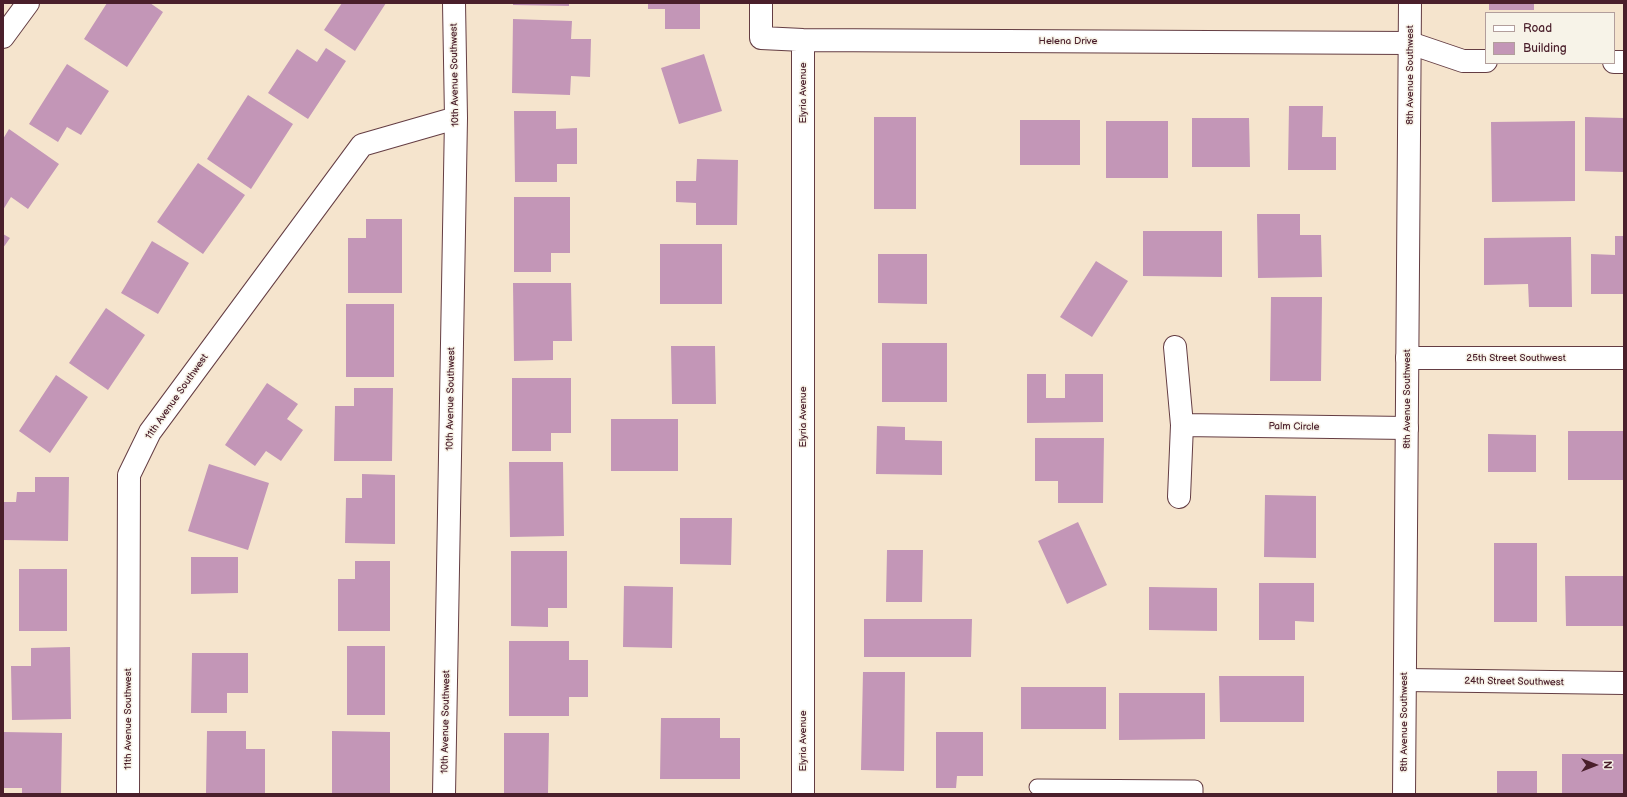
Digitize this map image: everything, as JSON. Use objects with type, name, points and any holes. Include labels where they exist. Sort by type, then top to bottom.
[{"type":"street","points":[[5,30],[28,3]]},
{"type":"street","name":"10th Avenue Southwest","points":[[444,794],[456,118],[454,3]]},
{"type":"street","name":"Helena Drive","points":[[761,3],[761,38],[803,40],[1410,43],[1463,60],[1485,61]]},
{"type":"street","name":"8th Avenue Southwest","points":[[1404,794],[1410,3]]},
{"type":"street","name":"Elyria Avenue","points":[[803,40],[803,794]]},
{"type":"street","name":"11th Avenue Southwest","points":[[128,794],[129,475],[150,432],[362,145],[456,118]]},
{"type":"street","points":[[1175,347],[1182,426],[1179,497]]},
{"type":"street","name":"25th Street Southwest","points":[[1407,358],[1624,358]]},
{"type":"street","name":"Palm Circle","points":[[1182,426],[1407,428]]},
{"type":"street","name":"24th Street Southwest","points":[[1405,680],[1624,683]]},
{"type":"lane","points":[[1037,787],[1194,788],[1195,794]]},
{"type":"building","points":[[107,3],[150,3],[163,12],[127,67],[84,39]]},
{"type":"building","points":[[342,3],[386,3],[355,51],[324,30]]},
{"type":"building","points":[[513,3],[569,3],[569,6],[513,5]]},
{"type":"building","points":[[648,3],[700,3],[700,29],[665,29],[665,9],[648,9]]},
{"type":"building","points":[[1489,3],[1534,3],[1534,10],[1489,10]]},
{"type":"building","points":[[513,19],[572,21],[571,39],[591,39],[590,77],[571,76],[570,95],[512,93]]},
{"type":"building","points":[[326,48],[346,61],[308,119],[268,93],[297,49],[317,62]]},
{"type":"building","points":[[704,54],[722,111],[679,124],[661,68]]},
{"type":"building","points":[[67,64],[109,91],[81,135],[67,127],[58,142],[29,124]]},
{"type":"building","points":[[248,95],[293,124],[251,189],[207,159]]},
{"type":"building","points":[[1289,106],[1323,106],[1322,137],[1336,137],[1336,170],[1288,170]]},
{"type":"building","points":[[514,111],[556,111],[556,129],[577,128],[577,164],[557,164],[557,182],[515,182]]},
{"type":"building","points":[[874,117],[916,117],[916,209],[874,209]]},
{"type":"building","points":[[1585,117],[1624,118],[1624,172],[1585,171]]},
{"type":"building","points":[[1192,118],[1249,118],[1250,167],[1192,167]]},
{"type":"building","points":[[1020,120],[1080,120],[1080,165],[1020,165]]},
{"type":"building","points":[[1106,121],[1168,121],[1168,178],[1106,178]]},
{"type":"building","points":[[1575,121],[1575,201],[1492,202],[1491,122]]},
{"type":"building","points":[[9,129],[59,164],[28,209],[11,197],[3,210],[3,139]]},
{"type":"building","points":[[697,159],[738,160],[737,225],[696,225],[696,203],[676,202],[676,181],[696,181]]},
{"type":"building","points":[[198,163],[245,195],[203,254],[157,222]]},
{"type":"building","points":[[514,197],[570,197],[570,253],[551,253],[551,272],[514,272]]},
{"type":"building","points":[[1257,214],[1300,214],[1300,235],[1321,235],[1322,277],[1258,278]]},
{"type":"building","points":[[366,219],[402,219],[402,293],[348,293],[348,238],[366,238]]},
{"type":"building","points":[[1143,231],[1222,231],[1222,277],[1143,276]]},
{"type":"building","points":[[3,234],[10,238],[3,248]]},
{"type":"building","points":[[1615,236],[1624,236],[1624,294],[1591,294],[1591,254],[1615,255]]},
{"type":"building","points":[[1571,237],[1572,307],[1529,307],[1528,284],[1484,285],[1484,238]]},
{"type":"building","points":[[152,241],[189,263],[158,314],[121,293]]},
{"type":"building","points":[[660,244],[722,244],[722,304],[660,304]]},
{"type":"building","points":[[878,254],[927,254],[927,304],[878,303]]},
{"type":"building","points":[[1096,261],[1128,281],[1092,337],[1060,317]]},
{"type":"building","points":[[513,283],[571,283],[572,341],[553,341],[553,360],[514,361]]},
{"type":"building","points":[[1271,297],[1322,297],[1321,381],[1270,381]]},
{"type":"building","points":[[346,304],[394,304],[394,377],[346,377]]},
{"type":"building","points":[[106,308],[145,335],[108,390],[69,363]]},
{"type":"building","points":[[882,343],[947,343],[947,402],[882,402]]},
{"type":"building","points":[[671,346],[715,346],[716,404],[672,404]]},
{"type":"building","points":[[1027,374],[1046,374],[1046,398],[1065,398],[1065,374],[1103,374],[1103,422],[1027,423]]},
{"type":"building","points":[[56,375],[88,397],[50,453],[19,431]]},
{"type":"building","points":[[512,378],[571,378],[571,433],[551,433],[551,451],[512,451]]},
{"type":"building","points":[[267,383],[298,404],[287,419],[303,430],[281,461],[266,451],[255,466],[225,445]]},
{"type":"building","points":[[354,388],[393,388],[392,461],[334,461],[335,406],[354,406]]},
{"type":"building","points":[[611,419],[678,419],[678,471],[611,471]]},
{"type":"building","points":[[877,426],[905,427],[905,440],[942,441],[942,475],[876,474]]},
{"type":"building","points":[[1568,431],[1624,431],[1624,480],[1568,480]]},
{"type":"building","points":[[1488,434],[1536,435],[1536,472],[1488,472]]},
{"type":"building","points":[[1035,438],[1104,438],[1103,503],[1058,503],[1058,481],[1035,481]]},
{"type":"building","points":[[509,462],[563,462],[564,536],[510,537]]},
{"type":"building","points":[[209,464],[269,483],[248,550],[188,531]]},
{"type":"building","points":[[362,474],[395,475],[395,544],[345,543],[346,498],[362,498]]},
{"type":"building","points":[[35,477],[69,477],[68,541],[3,540],[3,502],[16,502],[17,492],[35,492]]},
{"type":"building","points":[[1265,495],[1316,496],[1316,558],[1264,557]]},
{"type":"building","points":[[680,518],[732,518],[731,565],[680,564]]},
{"type":"building","points":[[1078,522],[1107,585],[1067,604],[1038,541]]},
{"type":"building","points":[[1494,543],[1537,543],[1537,622],[1494,622]]},
{"type":"building","points":[[887,550],[923,550],[922,602],[886,602]]},
{"type":"building","points":[[511,551],[567,551],[567,608],[548,608],[548,627],[511,626]]},
{"type":"building","points":[[191,557],[238,557],[238,593],[191,594]]},
{"type":"building","points":[[355,561],[390,561],[390,631],[338,631],[338,579],[355,579]]},
{"type":"building","points":[[19,569],[67,569],[67,631],[19,631]]},
{"type":"building","points":[[1565,576],[1624,576],[1624,626],[1566,626]]},
{"type":"building","points":[[1259,583],[1314,583],[1314,622],[1295,621],[1295,640],[1259,640]]},
{"type":"building","points":[[624,586],[673,587],[672,648],[623,647]]},
{"type":"building","points":[[1149,587],[1217,588],[1217,631],[1149,630]]},
{"type":"building","points":[[864,619],[972,619],[971,657],[864,657]]},
{"type":"building","points":[[509,641],[569,641],[569,660],[588,660],[588,697],[569,697],[569,716],[509,716]]},
{"type":"building","points":[[347,646],[385,646],[385,715],[347,715]]},
{"type":"building","points":[[70,647],[71,719],[12,720],[11,666],[31,666],[31,648]]},
{"type":"building","points":[[192,653],[248,653],[248,693],[227,693],[227,713],[191,713]]},
{"type":"building","points":[[863,672],[905,672],[904,771],[861,770]]},
{"type":"building","points":[[1219,676],[1304,676],[1304,722],[1220,722]]},
{"type":"building","points":[[1021,687],[1106,687],[1106,729],[1021,729]]},
{"type":"building","points":[[1119,693],[1205,693],[1205,739],[1119,740]]},
{"type":"building","points":[[661,718],[720,718],[720,738],[740,738],[740,779],[660,779]]},
{"type":"building","points":[[207,731],[246,731],[246,749],[265,749],[265,794],[206,794]]},
{"type":"building","points":[[332,731],[390,732],[390,794],[332,794]]},
{"type":"building","points":[[3,732],[62,733],[61,794],[22,794],[22,788],[3,788]]},
{"type":"building","points":[[936,732],[983,732],[983,776],[957,776],[956,788],[936,788]]},
{"type":"building","points":[[504,733],[549,733],[548,793],[504,793]]},
{"type":"building","points":[[1562,754],[1624,754],[1624,794],[1562,794]]},
{"type":"building","points":[[1497,771],[1537,771],[1537,794],[1497,794]]}]
